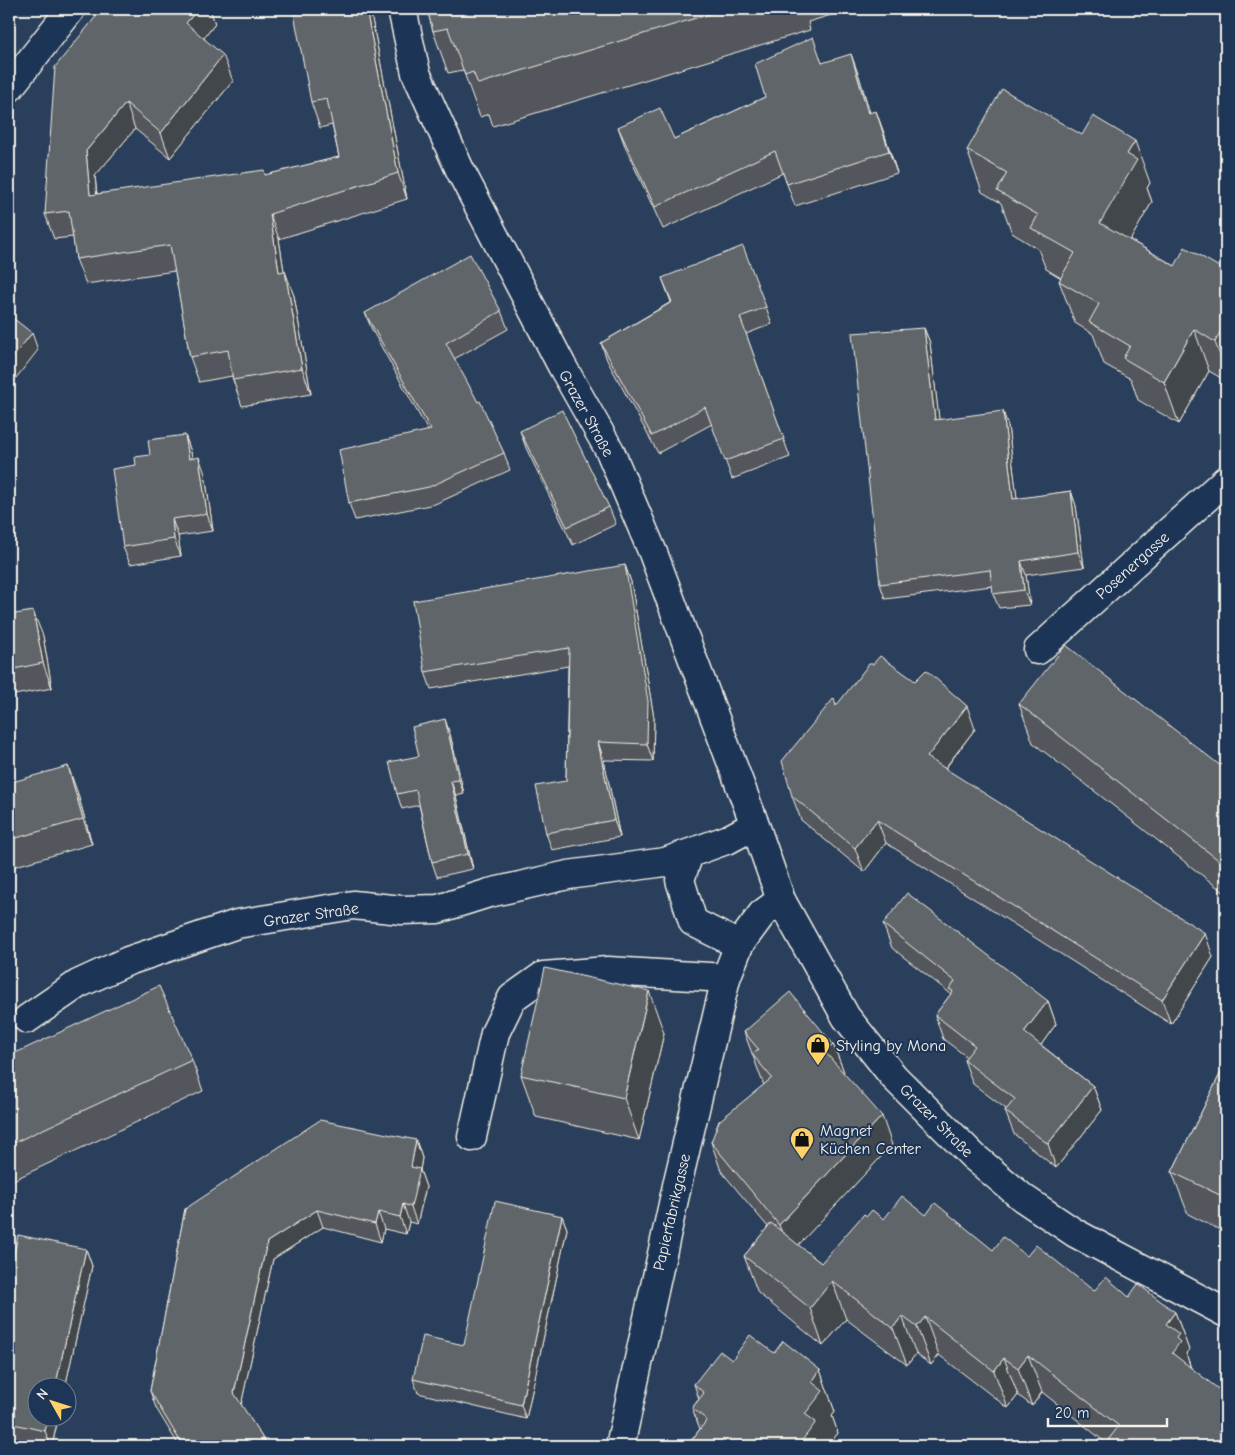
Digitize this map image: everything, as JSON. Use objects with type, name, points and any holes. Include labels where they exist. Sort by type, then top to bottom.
[{"type":"street","points":[[9,88],[71,9]]},
{"type":"street","name":"Grazer Straße","points":[[402,9],[416,73],[460,170],[562,366],[610,451],[653,553],[781,900],[846,1017],[894,1077],[973,1156],[1048,1216],[1141,1269],[1226,1312]]},
{"type":"street","name":"Posenergasse","points":[[1038,650],[1226,480]]},
{"type":"street","name":"Grazer Straße","points":[[26,1019],[78,984],[128,961],[237,924],[353,905],[402,910],[438,909],[489,893],[568,875],[665,862],[729,839],[755,826]]},
{"type":"street","points":[[689,854],[680,880],[693,922],[739,945]]},
{"type":"street","name":"Papierfabrikgasse","points":[[620,1446],[678,1181],[726,978],[739,945],[762,914],[781,900]]},
{"type":"street","points":[[472,1137],[495,1033],[512,998],[543,976],[608,971],[726,978]]},
{"type":"building","points":[[102,9],[198,9],[186,23],[223,55],[161,133],[126,103],[86,151],[90,195],[264,170],[265,175],[339,157],[327,99],[311,102],[293,9],[366,9],[398,173],[270,214],[279,272],[285,271],[302,368],[233,380],[228,350],[190,357],[170,245],[76,259],[69,211],[45,214],[55,67]]},
{"type":"building","points":[[427,9],[726,9],[478,84],[473,72],[465,75],[448,28],[433,31]]},
{"type":"building","points":[[813,37],[822,63],[851,54],[868,113],[876,111],[889,151],[787,184],[775,151],[655,207],[618,127],[660,108],[674,139],[765,97],[755,64]]},
{"type":"building","points":[[1002,89],[1082,135],[1093,116],[1135,141],[1127,154],[1137,160],[1100,223],[1175,266],[1185,247],[1226,271],[1220,285],[1226,289],[1226,322],[1215,342],[1194,329],[1164,382],[1123,358],[1130,346],[1089,322],[1099,304],[1059,281],[1075,253],[1031,228],[1038,215],[997,191],[1007,173],[967,150]]},
{"type":"building","points":[[743,246],[766,307],[740,317],[784,439],[725,461],[705,407],[652,436],[601,343],[672,302],[662,278]]},
{"type":"building","points":[[470,254],[501,311],[446,343],[478,402],[480,401],[504,453],[429,487],[349,503],[339,450],[431,430],[365,313]]},
{"type":"building","points":[[9,315],[32,333],[9,362]]},
{"type":"building","points":[[924,328],[935,420],[1003,411],[1013,499],[1071,491],[1078,552],[1021,561],[1024,590],[993,594],[990,570],[880,584],[852,333]]},
{"type":"building","points":[[562,410],[609,507],[567,527],[520,431]]},
{"type":"building","points":[[185,435],[189,459],[199,457],[207,514],[172,519],[174,539],[123,547],[112,469],[136,465],[135,457],[150,455],[148,440]]},
{"type":"building","points":[[625,565],[648,701],[647,744],[598,742],[614,820],[546,833],[536,786],[566,781],[569,648],[425,672],[413,601]]},
{"type":"building","points":[[33,611],[43,663],[9,670],[9,615]]},
{"type":"building","points":[[1066,645],[1226,770],[1226,866],[1019,704]]},
{"type":"building","points":[[880,656],[915,681],[926,670],[967,706],[927,757],[1205,933],[1162,1000],[877,820],[855,848],[792,796],[782,761],[834,698],[836,706],[869,664],[873,664]]},
{"type":"building","points":[[445,719],[459,780],[451,781],[468,854],[432,862],[416,790],[397,794],[389,762],[419,756],[412,727]]},
{"type":"building","points":[[68,766],[83,819],[9,840],[9,783]]},
{"type":"building","points":[[907,893],[1048,1001],[1024,1032],[1093,1086],[1048,1144],[1005,1111],[1015,1099],[964,1060],[975,1046],[935,1015],[953,991],[949,989],[955,981],[883,924]]},
{"type":"building","points":[[545,968],[649,991],[624,1098],[521,1075]]},
{"type":"building","points":[[159,986],[192,1060],[9,1145],[9,1056]]},
{"type":"building","points":[[790,992],[833,1044],[825,1052],[882,1116],[779,1225],[711,1142],[719,1121],[772,1078],[752,1054],[759,1050],[744,1032]]},
{"type":"building","points":[[1226,1062],[1226,1198],[1172,1172]]},
{"type":"building","points":[[320,1120],[416,1140],[411,1167],[420,1169],[411,1207],[403,1204],[400,1217],[378,1212],[375,1224],[317,1210],[267,1242],[234,1393],[265,1442],[283,1446],[183,1446],[150,1391],[185,1209]]},
{"type":"building","points":[[902,1196],[926,1215],[935,1203],[993,1250],[1003,1237],[1027,1256],[1036,1245],[1094,1291],[1106,1277],[1129,1297],[1138,1284],[1175,1312],[1166,1324],[1179,1334],[1176,1338],[1180,1342],[1172,1353],[1226,1395],[1226,1441],[1222,1446],[1116,1446],[1108,1440],[1119,1426],[1028,1355],[1018,1368],[1004,1358],[994,1371],[925,1317],[917,1327],[902,1316],[893,1328],[832,1281],[810,1308],[744,1256],[771,1223],[821,1263],[864,1214],[867,1216],[872,1210],[884,1219]]},
{"type":"building","points":[[495,1201],[562,1216],[521,1405],[413,1379],[423,1336],[464,1345]]},
{"type":"building","points":[[18,1235],[86,1249],[57,1378],[28,1378],[28,1427],[9,1423],[9,1277]]},
{"type":"building","points":[[750,1335],[774,1353],[783,1341],[820,1370],[812,1382],[823,1391],[805,1414],[816,1422],[798,1446],[687,1446],[707,1420],[692,1408],[704,1393],[694,1384],[720,1351],[732,1360]]},
{"type":"building","points":[[32,1428],[46,1428],[45,1431]]},
{"type":"place","name":"Styling by Mona","points":[[818,1066]]},
{"type":"place","name":"Magnet Küchen Center","points":[[802,1160]]}]
